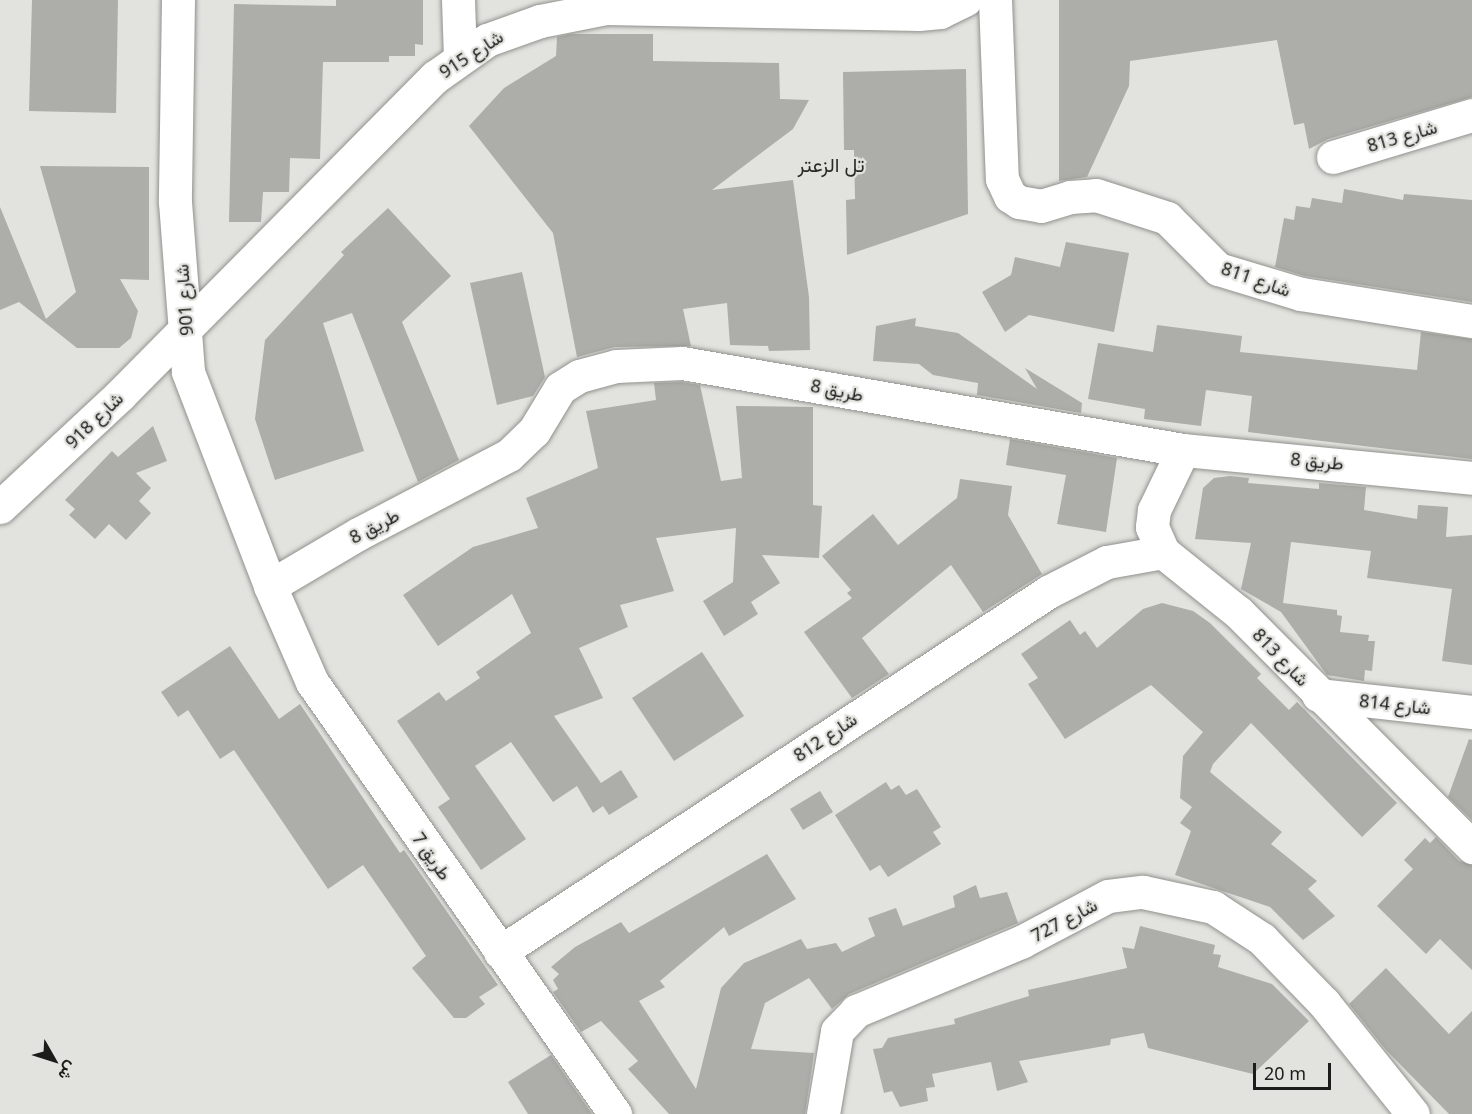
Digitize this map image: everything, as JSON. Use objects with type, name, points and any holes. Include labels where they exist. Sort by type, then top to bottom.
[{"type":"street","name":"شارع 901","points":[[178,0],[175,202],[188,372],[270,586]]},
{"type":"street","points":[[458,0],[460,58]]},
{"type":"street","name":"شارع 915","points":[[186,330],[402,110],[460,58],[512,28],[606,8],[919,14],[940,12],[965,0]]},
{"type":"street","name":"شارع 811","points":[[995,0],[1002,179],[1010,196],[1019,202],[1041,206],[1070,197],[1096,195],[1167,218],[1218,269],[1301,294],[1472,321]]},
{"type":"street","name":"شارع 813","points":[[1333,157],[1472,115]]},
{"type":"street","name":"شارع 918","points":[[0,507],[186,330]]},
{"type":"street","name":"طريق 8","points":[[270,586],[358,534],[509,455],[534,431],[560,388],[579,376],[616,366],[682,363],[753,373],[1183,450],[1472,477]]},
{"type":"street","points":[[1163,552],[1152,527],[1154,510],[1183,450]]},
{"type":"street","name":"شارع 813","points":[[1163,552],[1238,612],[1318,695],[1472,847]]},
{"type":"street","name":"شارع 812","points":[[500,952],[1048,592],[1107,562],[1163,552]]},
{"type":"street","name":"7 طريق","points":[[270,586],[312,682],[615,1114]]},
{"type":"street","name":"شارع 814","points":[[1318,695],[1472,712]]},
{"type":"street","name":"شارع 727","points":[[823,1114],[837,1030],[856,1011],[1021,942],[1108,896],[1143,892],[1213,907],[1262,939],[1324,1003],[1413,1114]]},
{"type":"building","points":[[32,0],[118,0],[116,113],[29,111]]},
{"type":"building","points":[[336,0],[423,0],[423,45],[415,44],[415,56],[389,56],[389,62],[323,62],[320,159],[290,158],[289,192],[263,192],[261,222],[229,222],[234,4],[336,6]]},
{"type":"building","points":[[1059,0],[1472,0],[1472,97],[1328,139],[1309,149],[1304,123],[1294,125],[1277,40],[1130,61],[1129,86],[1087,177],[1059,181]]},
{"type":"building","points":[[570,34],[653,34],[653,61],[779,63],[780,99],[809,100],[793,129],[712,190],[793,180],[809,297],[810,350],[769,351],[768,346],[730,345],[727,303],[683,309],[691,346],[615,347],[577,357],[553,233],[469,126],[504,88],[556,56],[557,37]]},
{"type":"building","points":[[966,69],[968,214],[847,255],[846,200],[855,199],[854,150],[844,150],[843,72]]},
{"type":"building","points":[[40,166],[149,167],[149,280],[120,279],[138,311],[131,338],[119,348],[77,348],[19,302],[0,310],[0,207],[46,319],[76,292]]},
{"type":"building","points":[[1344,189],[1403,200],[1404,194],[1472,200],[1472,302],[1305,276],[1275,267],[1284,218],[1294,220],[1296,206],[1310,208],[1312,198],[1342,203]]},
{"type":"building","points":[[388,208],[451,276],[402,322],[459,460],[418,482],[352,313],[323,323],[364,451],[275,480],[255,419],[265,340],[344,255],[341,252]]},
{"type":"building","points":[[1066,242],[1129,253],[1114,332],[1029,315],[1005,332],[982,292],[1011,275],[1015,257],[1060,267]]},
{"type":"building","points":[[522,272],[545,377],[533,396],[497,405],[470,283]]},
{"type":"building","points":[[916,318],[915,326],[958,333],[1037,389],[1025,368],[1082,403],[1081,413],[977,395],[978,383],[933,375],[919,364],[873,361],[876,326]]},
{"type":"building","points":[[1157,325],[1242,336],[1240,352],[1417,370],[1421,332],[1472,339],[1472,459],[1248,432],[1252,396],[1206,390],[1201,426],[1144,419],[1145,409],[1088,399],[1098,343],[1153,352]]},
{"type":"building","points":[[681,382],[700,385],[721,481],[742,478],[736,406],[813,407],[813,505],[822,506],[819,558],[762,555],[780,583],[751,602],[758,614],[724,636],[703,601],[733,582],[736,528],[656,538],[674,591],[620,605],[628,627],[579,648],[603,698],[554,716],[601,783],[621,770],[638,797],[609,815],[603,806],[593,813],[577,786],[553,802],[511,742],[475,766],[526,839],[481,870],[438,807],[450,799],[397,721],[439,692],[446,701],[480,678],[476,672],[531,633],[512,594],[438,646],[403,595],[473,547],[538,528],[526,498],[598,468],[586,411],[656,400],[654,383]]},
{"type":"building","points":[[153,426],[167,461],[136,473],[151,488],[139,501],[151,513],[126,540],[109,524],[95,539],[69,515],[75,509],[65,500],[112,451],[118,457]]},
{"type":"building","points":[[1010,439],[1117,458],[1106,532],[1057,524],[1066,475],[1006,465]]},
{"type":"building","points":[[1230,476],[1249,478],[1248,483],[1319,489],[1319,483],[1366,487],[1364,510],[1417,519],[1418,505],[1448,507],[1446,537],[1472,535],[1472,665],[1442,661],[1452,589],[1367,578],[1371,551],[1291,542],[1283,603],[1337,610],[1337,615],[1342,616],[1340,632],[1369,635],[1368,641],[1375,641],[1372,671],[1365,670],[1364,681],[1327,675],[1281,612],[1241,589],[1251,543],[1195,539],[1203,488],[1214,478]]},
{"type":"building","points":[[960,479],[1012,486],[1008,515],[1042,574],[983,612],[951,565],[862,638],[889,674],[852,698],[804,632],[852,598],[847,593],[851,590],[822,556],[873,514],[898,545],[957,498]]},
{"type":"building","points":[[1162,603],[1193,611],[1210,623],[1261,674],[1257,678],[1289,710],[1297,702],[1397,803],[1362,837],[1251,723],[1213,764],[1210,772],[1282,832],[1271,844],[1317,881],[1308,889],[1335,916],[1303,940],[1270,907],[1175,875],[1191,831],[1180,823],[1192,807],[1180,798],[1183,756],[1203,732],[1151,685],[1065,739],[1028,684],[1038,678],[1021,654],[1070,620],[1080,635],[1085,631],[1097,648],[1143,609]]},
{"type":"building","points":[[230,646],[279,719],[300,704],[400,853],[404,850],[498,985],[479,997],[485,1004],[466,1018],[454,1018],[412,968],[426,956],[363,865],[328,889],[234,750],[220,759],[188,710],[178,717],[161,692]]},
{"type":"building","points":[[702,652],[744,716],[674,761],[632,698]]},
{"type":"building","points":[[1469,739],[1472,740],[1472,820],[1448,797]]},
{"type":"building","points":[[886,782],[891,790],[899,785],[906,795],[917,789],[941,827],[933,832],[941,844],[888,877],[880,865],[870,871],[835,815]]},
{"type":"building","points":[[820,791],[833,812],[803,830],[790,809]]},
{"type":"building","points":[[1436,837],[1459,861],[1472,865],[1472,970],[1440,939],[1426,954],[1377,906],[1413,869],[1404,860],[1425,838],[1430,843]]},
{"type":"building","points":[[767,854],[796,899],[729,936],[724,927],[660,981],[665,987],[639,1001],[696,1089],[721,988],[744,963],[801,939],[807,949],[836,943],[842,952],[875,936],[868,918],[896,908],[903,926],[955,907],[953,896],[976,885],[980,898],[1007,892],[1018,923],[849,994],[832,1009],[809,978],[765,1003],[751,1049],[814,1053],[805,1114],[669,1114],[628,1069],[638,1061],[601,1021],[581,1032],[553,992],[558,989],[553,980],[559,974],[551,967],[575,947],[621,922],[629,933]]},
{"type":"building","points":[[1140,926],[1215,945],[1213,954],[1221,955],[1218,967],[1272,984],[1309,1021],[1253,1074],[1148,1048],[1144,1033],[1111,1039],[1110,1045],[1019,1061],[1028,1082],[997,1091],[991,1062],[932,1074],[935,1087],[926,1088],[928,1101],[900,1107],[892,1091],[884,1093],[873,1049],[882,1048],[888,1038],[955,1024],[954,1019],[1029,996],[1028,990],[1127,968],[1122,947],[1134,949]]},
{"type":"building","points":[[1386,968],[1449,1034],[1472,1011],[1472,1114],[1449,1114],[1386,1050],[1349,1004]]},
{"type":"building","points":[[551,1055],[592,1114],[528,1114],[508,1082]]},
{"type":"district","name":"تل الزعتر","points":[[831,164]]}]
